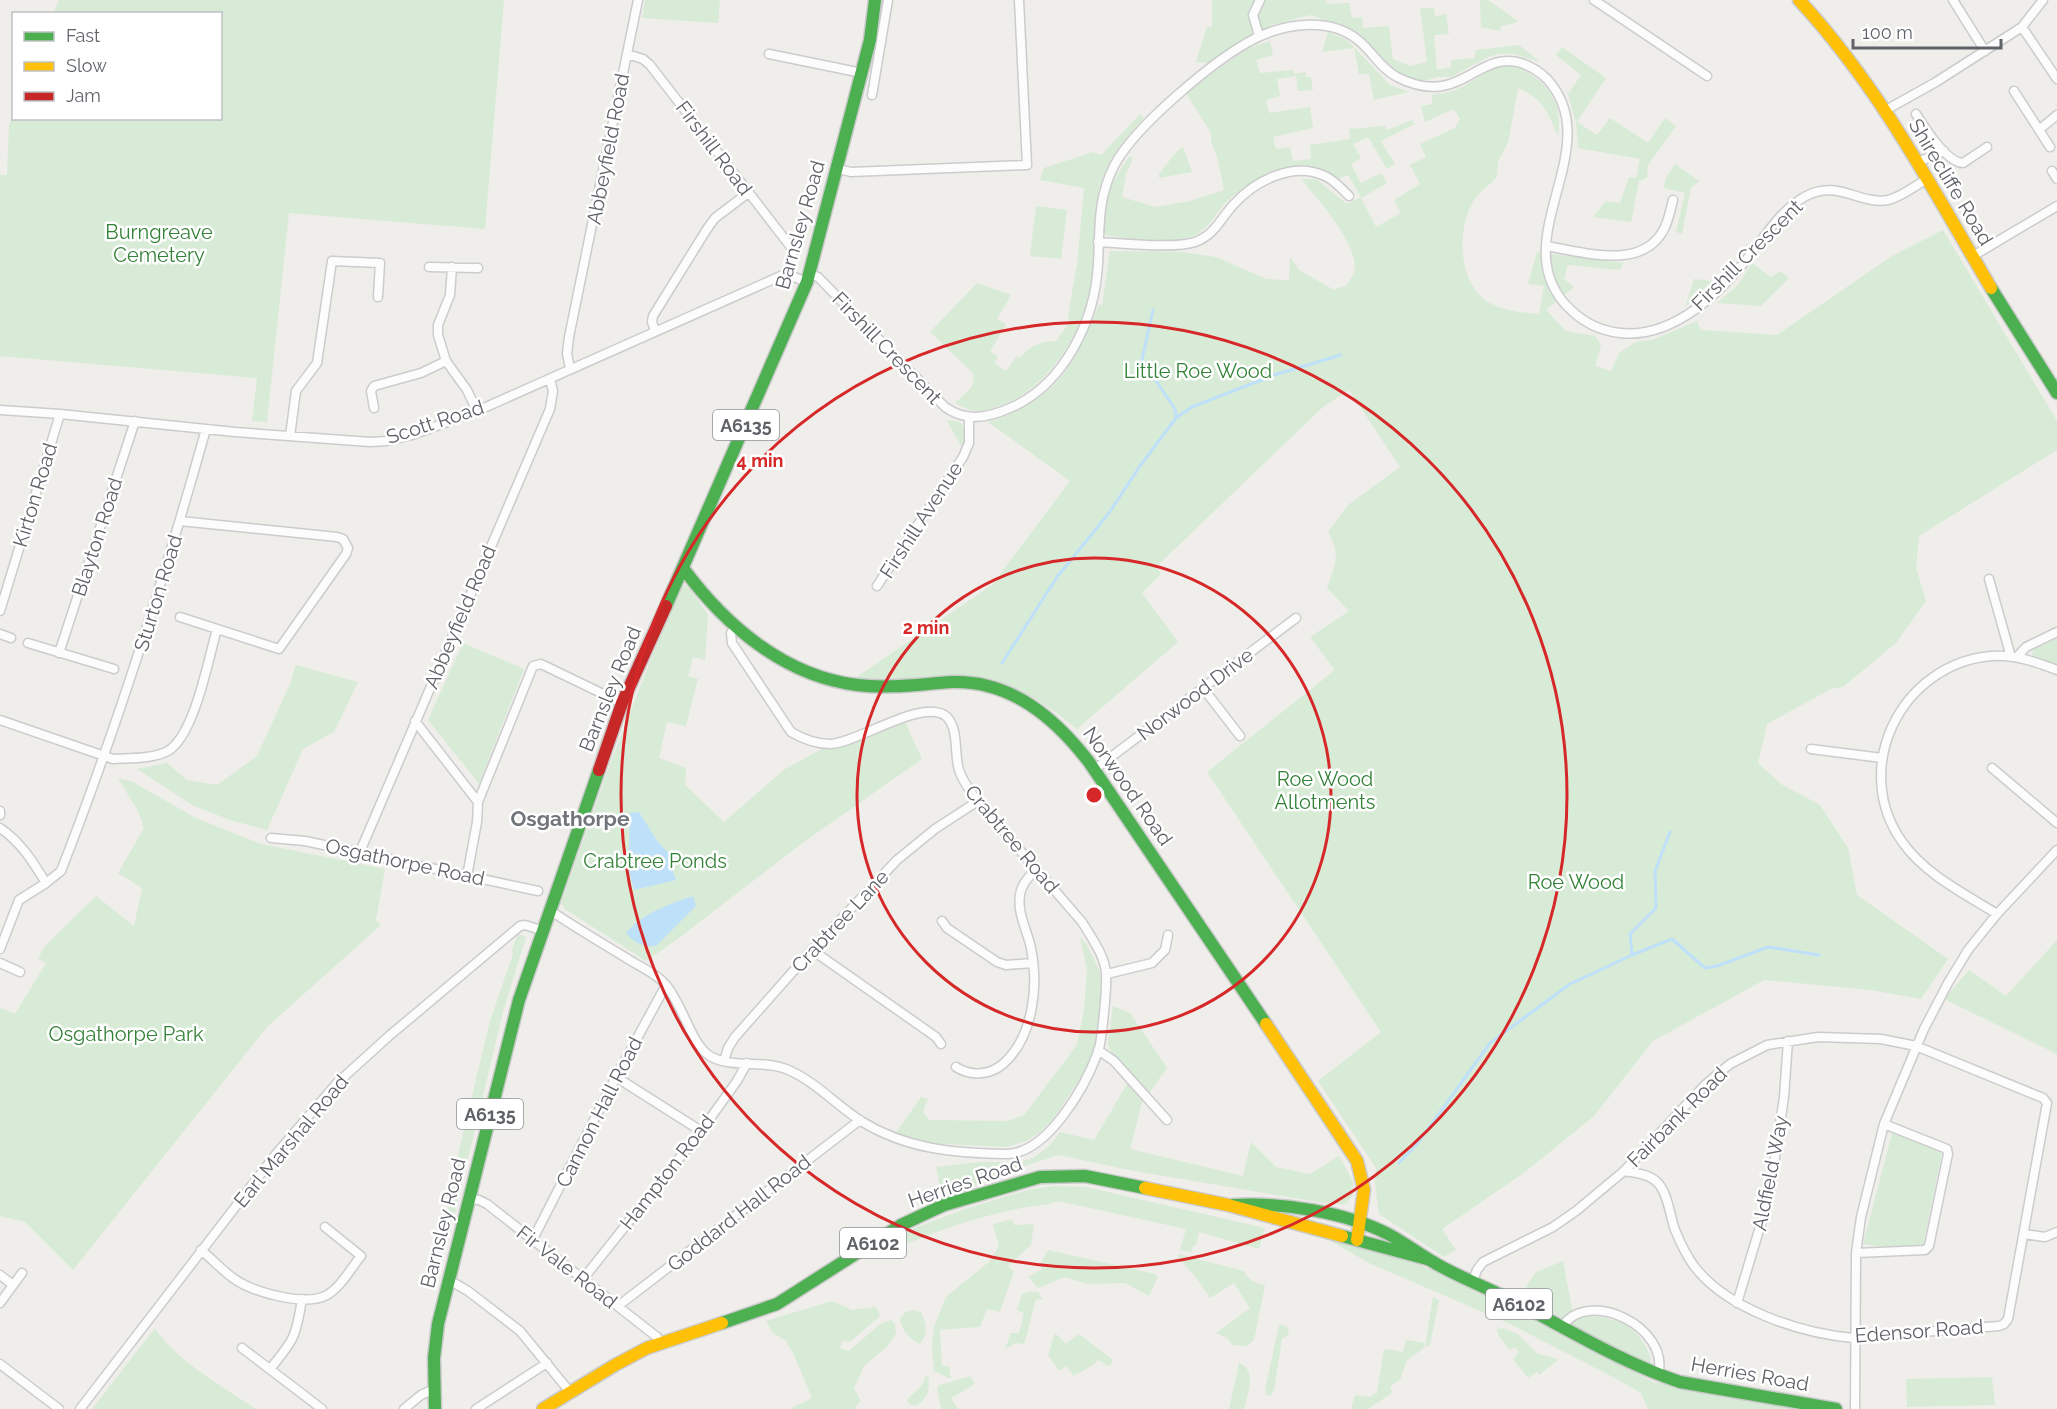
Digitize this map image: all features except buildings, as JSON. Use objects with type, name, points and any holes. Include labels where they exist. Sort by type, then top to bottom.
[{"type":"main road","name":"Barnsley Road","points":[[435,1409],[434,1358],[438,1324],[519,999],[622,703],[809,278],[870,40],[875,0]]},
{"type":"main road","name":"Shirecliffe Road","points":[[1799,0],[1843,48],[1886,110],[1929,178],[1972,256],[2057,393]]},
{"type":"main road","name":"Norwood Road","points":[[683,568],[709,603],[735,627],[777,656],[830,680],[884,687],[976,683],[995,687],[1014,695],[1063,729],[1095,769],[1357,1161],[1364,1196],[1357,1240]]},
{"type":"main road","name":"Herries Road","points":[[543,1409],[615,1365],[661,1343],[777,1304],[891,1231],[922,1214],[944,1205],[1040,1177],[1071,1174],[1085,1176],[1228,1205],[1427,1259]]},
{"type":"main road","name":"Herries Road","points":[[1228,1205],[1250,1203],[1360,1222],[1387,1233],[1427,1259],[1609,1354],[1658,1376],[1680,1382],[1836,1409]]},
{"type":"street","name":"Abbeyfield Road","points":[[570,368],[567,354],[570,337],[638,0]]},
{"type":"street","points":[[872,95],[888,0]]},
{"type":"street","points":[[838,169],[851,172],[1027,165],[1019,0]]},
{"type":"street","points":[[1259,36],[1253,15],[1260,0]]},
{"type":"street","points":[[1594,0],[1707,76]]},
{"type":"street","points":[[1953,0],[1985,51]]},
{"type":"street","points":[[1886,110],[1936,82],[2022,27],[2043,0]]},
{"type":"street","name":"Firshill Crescent","points":[[809,278],[818,277],[945,407],[955,414],[969,417],[990,415],[1017,405],[1033,395],[1057,373],[1085,323],[1097,281],[1099,214],[1104,190],[1115,162],[1129,143],[1200,77],[1234,51],[1259,36],[1304,25],[1317,24],[1331,27],[1356,38],[1384,68],[1395,76],[1426,87],[1451,84],[1485,66],[1510,61],[1524,64],[1548,80],[1562,105],[1569,133],[1564,166],[1548,222],[1547,261],[1553,283],[1568,308],[1598,329],[1626,334],[1641,333],[1675,322],[1695,309],[1737,270],[1783,213],[1795,202],[1809,194],[1821,190],[1833,190],[1882,201],[1892,199],[1929,178]]},
{"type":"street","points":[[2022,27],[2057,79]]},
{"type":"street","name":"Firshill Road","points":[[627,54],[643,59],[650,65],[794,251]]},
{"type":"street","points":[[769,54],[862,73]]},
{"type":"street","points":[[2014,92],[2050,147]]},
{"type":"street","points":[[1916,114],[1954,161],[1963,163],[1987,147]]},
{"type":"street","points":[[2040,129],[2057,115]]},
{"type":"street","points":[[1918,162],[1944,151]]},
{"type":"street","points":[[1098,242],[1181,245],[1195,242],[1217,228],[1232,206],[1266,180],[1299,170],[1326,176],[1349,196]]},
{"type":"street","points":[[2052,171],[2057,179]]},
{"type":"street","points":[[655,331],[653,316],[707,229],[715,218],[748,193]]},
{"type":"street","points":[[1546,246],[1609,255],[1637,253],[1660,236],[1673,200]]},
{"type":"street","points":[[1972,256],[2057,206]]},
{"type":"street","points":[[290,436],[296,391],[318,363],[332,261],[380,263],[378,297]]},
{"type":"street","points":[[429,267],[478,268]]},
{"type":"street","points":[[452,267],[450,295],[438,325],[438,335],[446,361],[467,390],[477,411]]},
{"type":"street","name":"Scott Road","points":[[0,410],[290,436],[370,442],[387,441],[441,425],[477,411],[783,275],[809,278]]},
{"type":"street","points":[[374,408],[371,391],[374,386],[420,373],[446,361]]},
{"type":"street","name":"Abbeyfield Road","points":[[359,854],[550,408],[553,392],[550,379]]},
{"type":"street","name":"Kirton Road","points":[[0,611],[60,414]]},
{"type":"street","name":"Firshill Avenue","points":[[877,586],[963,457],[969,443],[969,417]]},
{"type":"street","name":"Blayton Road","points":[[59,653],[135,421]]},
{"type":"street","name":"Sturton Road","points":[[46,883],[61,871],[106,756],[180,521],[206,429]]},
{"type":"street","points":[[180,521],[337,537],[343,539],[348,548],[279,649],[180,617]]},
{"type":"street","points":[[1989,579],[2014,657]]},
{"type":"street","name":"Norwood Drive","points":[[1095,769],[1296,618]]},
{"type":"street","name":"Crabtree Road","points":[[735,627],[731,633],[732,643],[791,732],[804,739],[831,744],[845,742],[892,721],[931,711],[941,713],[948,719],[953,727],[959,769],[964,781],[978,801],[1082,922],[1094,941],[1107,974],[1098,1050],[1069,1107],[1057,1124],[1033,1146],[1020,1153],[1007,1154],[918,1146],[892,1137],[860,1120]]},
{"type":"street","points":[[0,720],[113,759],[166,752],[180,740],[191,719],[217,629]]},
{"type":"street","points":[[2014,657],[2026,647],[2057,632]]},
{"type":"street","points":[[0,634],[11,638]]},
{"type":"street","points":[[28,643],[114,669]]},
{"type":"street","points":[[1997,914],[1938,876],[1918,860],[1903,843],[1892,825],[1886,805],[1881,781],[1882,758],[1896,717],[1919,688],[1934,676],[1970,660],[1992,656],[2014,657],[2057,670]]},
{"type":"street","points":[[467,876],[477,822],[478,802],[533,666],[541,664],[622,703]]},
{"type":"street","points":[[1203,688],[1240,736]]},
{"type":"street","points":[[415,721],[478,802]]},
{"type":"street","points":[[1811,749],[1882,758]]},
{"type":"street","points":[[1992,768],[2057,822]]},
{"type":"street","name":"Crabtree Lane","points":[[724,1061],[735,1037],[812,950],[915,844],[978,801]]},
{"type":"street","points":[[0,828],[25,849],[46,883],[19,900],[0,948]]},
{"type":"street","name":"Osgathorpe Road","points":[[271,838],[305,841],[538,891]]},
{"type":"street","points":[[1855,1409],[1856,1254],[1861,1217],[1884,1124],[1916,1046],[1936,1005],[1968,950],[1997,914],[2057,850]]},
{"type":"street","points":[[956,1067],[974,1074],[998,1068],[1014,1053],[1025,1031],[1030,1015],[1034,980],[1033,963],[1019,896],[1021,888],[1037,868]]},
{"type":"street","points":[[551,911],[660,979],[675,997],[700,1046],[713,1058],[784,1068],[797,1074],[860,1120]]},
{"type":"street","points":[[942,921],[947,928],[997,962],[1006,965],[1033,963]]},
{"type":"street","name":"Earl Marshal Road","points":[[81,1409],[276,1154],[336,1084],[389,1036],[520,926],[525,925],[544,931]]},
{"type":"street","points":[[1107,974],[1152,963],[1165,950],[1168,935]]},
{"type":"street","points":[[812,950],[936,1037],[941,1044]]},
{"type":"street","points":[[0,963],[20,972]]},
{"type":"street","name":"Cannon Hall Road","points":[[533,1239],[666,985]]},
{"type":"street","name":"Fairbank Road","points":[[1473,1281],[1476,1270],[1483,1262],[1553,1227],[1576,1212],[1624,1171],[1706,1084],[1730,1064],[1767,1045],[1818,1037],[1881,1039],[1916,1046],[2043,1098],[2047,1103],[2024,1234]]},
{"type":"street","name":"Aldfield Way","points":[[1737,1303],[1769,1197],[1784,1097],[1788,1041]]},
{"type":"street","points":[[1098,1050],[1114,1061],[1167,1120]]},
{"type":"street","name":"Hampton Road","points":[[583,1279],[701,1131],[737,1081],[747,1063]]},
{"type":"street","points":[[616,1077],[701,1131]]},
{"type":"street","name":"Goddard Hall Road","points":[[618,1306],[860,1120]]},
{"type":"street","points":[[1856,1254],[1925,1250],[1929,1246],[1948,1154],[1947,1149],[1884,1124]]},
{"type":"street","name":"Edensor Road","points":[[1624,1171],[1649,1176],[1657,1181],[1662,1188],[1675,1231],[1685,1252],[1706,1280],[1724,1295],[1737,1303],[1806,1329],[1854,1338],[2004,1324],[2008,1319],[2024,1234]]},
{"type":"street","name":"Fir Vale Road","points":[[469,1199],[483,1202],[533,1239],[657,1337],[661,1343]]},
{"type":"street","points":[[201,1250],[234,1279],[252,1289],[302,1299],[315,1299],[335,1289],[361,1256],[325,1227]]},
{"type":"street","points":[[2024,1234],[2045,1237],[2057,1232]]},
{"type":"street","points":[[0,1302],[22,1273]]},
{"type":"street","points":[[0,1275],[13,1285]]},
{"type":"street","points":[[448,1280],[458,1283],[505,1319],[530,1342],[570,1392]]},
{"type":"street","points":[[270,1370],[293,1341],[297,1331],[302,1299]]},
{"type":"street","points":[[1562,1328],[1566,1320],[1587,1312],[1603,1311],[1632,1322],[1643,1330],[1658,1352],[1660,1361],[1658,1376]]},
{"type":"street","points":[[242,1348],[322,1409]]},
{"type":"street","points":[[476,1409],[547,1363]]},
{"type":"street","points":[[0,1364],[59,1409]]},
{"type":"street","points":[[404,1409],[421,1395],[434,1389]]},
{"type":"green space","name":"Burngreave Cemetery","points":[[59,0],[504,0],[485,229],[289,213],[267,422],[252,421],[257,378],[0,356],[0,175],[7,175],[9,126],[12,117],[12,120],[222,120],[222,12],[53,12]]},
{"type":"green space","points":[[645,0],[720,0],[718,23],[642,18]]},
{"type":"green space","points":[[1212,0],[1326,0],[1327,4],[1349,3],[1352,18],[1362,17],[1363,28],[1389,26],[1393,59],[1410,66],[1427,62],[1420,8],[1434,8],[1435,16],[1446,14],[1449,34],[1434,35],[1437,70],[1451,67],[1451,60],[1475,58],[1475,50],[1519,45],[1540,62],[1514,54],[1498,54],[1451,77],[1437,77],[1424,81],[1403,75],[1384,61],[1368,41],[1350,28],[1310,15],[1269,26],[1239,41],[1208,63],[1196,62],[1207,26],[1212,28]]},
{"type":"green space","points":[[1480,0],[1488,0],[1518,21],[1501,26],[1500,31],[1481,27]]},
{"type":"green space","points":[[1328,32],[1347,40],[1390,85],[1409,92],[1374,100],[1369,74],[1359,74],[1354,48],[1322,52]]},
{"type":"green space","points":[[1270,41],[1273,55],[1256,60],[1260,73],[1293,70],[1294,74],[1306,72],[1306,77],[1311,77],[1313,90],[1298,91],[1296,76],[1277,79],[1280,96],[1266,100],[1269,113],[1310,107],[1313,128],[1273,137],[1276,149],[1290,147],[1293,161],[1311,159],[1310,145],[1350,139],[1349,129],[1385,126],[1387,130],[1412,120],[1415,124],[1381,141],[1395,164],[1387,169],[1368,137],[1353,144],[1361,158],[1351,164],[1361,183],[1381,173],[1387,183],[1361,198],[1376,227],[1401,213],[1394,200],[1420,184],[1410,165],[1426,157],[1420,144],[1455,128],[1460,119],[1454,109],[1425,122],[1421,106],[1432,104],[1432,95],[1450,92],[1493,69],[1506,66],[1521,69],[1543,84],[1553,97],[1557,108],[1558,136],[1544,107],[1534,97],[1518,88],[1508,143],[1498,162],[1497,177],[1476,197],[1468,211],[1463,238],[1465,266],[1476,291],[1491,304],[1518,312],[1539,314],[1544,286],[1528,284],[1537,252],[1623,263],[1620,270],[1568,265],[1564,279],[1574,287],[1546,310],[1566,331],[1595,336],[1601,345],[1595,366],[1611,371],[1619,353],[1636,342],[1652,340],[1697,321],[1701,330],[1777,335],[1892,256],[1943,230],[2057,421],[2057,450],[1919,536],[1916,568],[1926,601],[1896,643],[1843,687],[1831,689],[1767,724],[1758,763],[1781,784],[1820,805],[1848,848],[1857,895],[1948,959],[1921,999],[1871,990],[1764,980],[1653,1041],[1594,1116],[1525,1172],[1442,1229],[1456,1250],[1444,1257],[1379,1214],[1375,1184],[1376,1168],[1318,1081],[1381,1032],[1207,772],[1335,670],[1310,637],[1349,611],[1327,588],[1336,560],[1335,547],[1328,532],[1348,505],[1400,467],[1349,390],[1323,407],[1156,567],[1161,574],[1142,593],[1178,642],[1077,729],[1030,696],[990,679],[958,675],[900,680],[855,678],[992,585],[1070,481],[988,422],[1031,403],[1060,379],[1080,346],[1099,304],[1102,306],[1110,251],[1182,252],[1216,257],[1266,279],[1289,280],[1290,257],[1299,270],[1334,290],[1347,285],[1354,273],[1355,263],[1351,250],[1336,223],[1301,179],[1316,179],[1347,204],[1361,197],[1348,175],[1337,179],[1305,167],[1276,172],[1236,194],[1225,203],[1206,228],[1197,234],[1177,240],[1106,235],[1103,226],[1105,205],[1113,183],[1130,156],[1133,159],[1126,174],[1122,197],[1155,207],[1190,201],[1224,190],[1211,133],[1186,93],[1246,49]]},
{"type":"green space","points":[[1562,47],[1606,78],[1577,122],[1597,135],[1610,118],[1648,143],[1665,118],[1676,126],[1648,165],[1647,178],[1639,181],[1631,222],[1593,217],[1606,201],[1620,203],[1629,177],[1636,178],[1640,159],[1578,148],[1576,122],[1568,94],[1581,75],[1556,55]]},
{"type":"green space","points":[[1140,114],[1144,118],[1115,153],[1099,188],[1092,288],[1076,331],[1065,351],[1035,385],[1017,398],[982,411],[971,410],[955,403],[972,387],[974,374],[930,332],[977,283],[1011,295],[997,319],[1006,324],[990,352],[998,356],[994,363],[1006,371],[1017,356],[1020,358],[1031,347],[1056,341],[1070,322],[1068,315],[1077,265],[1084,188],[1040,180],[1044,168],[1093,152],[1101,155]]},
{"type":"green space","points":[[1183,147],[1192,172],[1159,178],[1159,174],[1177,151]]},
{"type":"green space","points":[[1675,164],[1699,181],[1691,188],[1682,234],[1676,232],[1685,193],[1663,188]]},
{"type":"green space","points":[[1036,206],[1067,210],[1061,259],[1030,256]]},
{"type":"green space","points":[[1752,263],[1771,277],[1781,271],[1789,278],[1761,306],[1717,303],[1738,285]]},
{"type":"green space","points":[[1694,279],[1712,281],[1685,307]]},
{"type":"green space","points":[[947,421],[961,423],[964,429],[965,442],[961,446]]},
{"type":"green space","name":"Crabtree Ponds","points":[[683,585],[690,588],[708,615],[705,660],[693,657],[688,676],[698,679],[686,726],[667,722],[659,758],[686,768],[685,785],[724,822],[785,769],[831,744],[903,718],[922,759],[801,844],[646,961],[565,909],[561,903],[613,756],[679,588]]},
{"type":"green space","points":[[2057,638],[2057,666],[2032,655],[2033,649]]},
{"type":"green space","points":[[463,643],[524,669],[479,784],[428,720]]},
{"type":"green space","points":[[296,665],[358,682],[334,732],[303,749],[267,830],[230,820],[194,806],[137,769],[167,763],[187,780],[217,785],[257,756],[291,682]]},
{"type":"green space","name":"Osgathorpe Park","points":[[118,778],[133,782],[196,818],[261,844],[385,869],[376,920],[381,925],[267,1027],[73,1270],[25,1222],[0,1216],[0,1008],[15,1014],[46,963],[38,959],[44,947],[96,896],[134,926],[142,888],[118,873],[144,828],[139,813]]},
{"type":"green space","points":[[518,934],[526,937],[503,1012],[449,1238],[443,1238],[460,1146],[490,1021]]},
{"type":"green space","points":[[1080,937],[1087,945],[1100,972],[1101,995],[1095,1049],[1084,1073],[1054,1118],[1039,1133],[1026,1141],[1006,1147],[921,1143],[895,1134],[921,1097],[928,1099],[923,1111],[929,1120],[1008,1121],[1024,1115],[1077,1045],[1084,1011],[1087,970]]},
{"type":"green space","points":[[2057,940],[2057,1054],[1944,999],[1969,970],[2006,996]]},
{"type":"green space","points":[[1113,1006],[1130,1013],[1167,1068],[1142,1103],[1130,1149],[1243,1176],[1251,1142],[1276,1167],[1310,1174],[1339,1156],[1353,1181],[1353,1195],[1346,1204],[1330,1204],[1134,1171],[1058,1155],[942,1199],[936,1167],[979,1162],[1019,1162],[1033,1158],[1050,1145],[1060,1132],[1094,1140],[1127,1084],[1108,1045]]},
{"type":"green space","points":[[1893,1130],[1942,1153],[1924,1241],[1926,1244],[1920,1247],[1918,1245],[1884,1247],[1863,1244]]},
{"type":"green space","points":[[1055,1186],[1086,1187],[1265,1228],[1259,1249],[1199,1232],[1192,1252],[1180,1250],[1186,1229],[1058,1201],[986,1216],[886,1252],[884,1246],[917,1227],[971,1207],[1028,1190]]},
{"type":"green space","points":[[1012,1219],[1014,1225],[1034,1224],[1031,1245],[1008,1266],[1014,1271],[1000,1312],[987,1309],[980,1327],[940,1330],[942,1366],[949,1366],[951,1379],[934,1371],[932,1347],[934,1327],[946,1297],[990,1261],[999,1246],[993,1224]]},
{"type":"green space","points":[[1322,1236],[1376,1250],[1444,1274],[1653,1382],[1794,1409],[1648,1409],[1641,1393],[1611,1376],[1508,1323],[1369,1263]]},
{"type":"green space","points":[[1048,1250],[1155,1274],[1158,1277],[1149,1296],[1125,1283],[1087,1284],[1065,1277],[1038,1288],[1028,1277],[1042,1269],[1040,1264]]},
{"type":"green space","points":[[1178,1254],[1244,1271],[1253,1281],[1265,1285],[1254,1340],[1247,1346],[1232,1345],[1227,1338],[1216,1333],[1250,1308],[1234,1283],[1210,1298]]},
{"type":"green space","points":[[1563,1261],[1572,1309],[1579,1316],[1618,1321],[1634,1331],[1646,1347],[1650,1366],[1585,1332],[1521,1294],[1536,1272]]},
{"type":"green space","points":[[1038,1292],[1043,1300],[1036,1299],[1024,1344],[1016,1343],[1005,1349],[1011,1333],[1019,1333],[1024,1313],[1017,1310],[1022,1294]]},
{"type":"green space","points":[[1433,1297],[1439,1300],[1430,1345],[1425,1347]]},
{"type":"green space","points":[[832,1301],[852,1310],[876,1307],[880,1316],[850,1342],[842,1340],[840,1348],[849,1351],[880,1324],[891,1320],[895,1324],[896,1333],[888,1346],[864,1366],[854,1388],[861,1401],[855,1407],[856,1409],[790,1409],[812,1398],[786,1341],[773,1333],[766,1321]]},
{"type":"green space","points":[[913,1310],[921,1312],[925,1324],[925,1336],[920,1344],[907,1334],[900,1320],[905,1312]]},
{"type":"green space","points":[[1279,1325],[1289,1329],[1288,1335],[1282,1339],[1274,1390],[1271,1396],[1266,1395],[1265,1390]]},
{"type":"green space","points":[[155,1328],[164,1340],[188,1362],[256,1409],[92,1409]]},
{"type":"green space","points":[[1504,1328],[1519,1335],[1538,1354],[1559,1359],[1539,1375],[1537,1372],[1528,1378],[1513,1359],[1519,1352],[1515,1347],[1510,1350],[1496,1329]]},
{"type":"green space","points":[[1055,1333],[1066,1344],[1079,1334],[1113,1360],[1110,1367],[1098,1360],[1073,1376],[1067,1366],[1059,1371],[1048,1355]]},
{"type":"green space","points":[[1406,1340],[1425,1343],[1423,1349],[1407,1360],[1400,1380],[1390,1389],[1393,1392],[1368,1409],[1351,1409],[1355,1395],[1370,1397],[1377,1392],[1384,1350],[1403,1352]]},
{"type":"green space","points":[[1239,1363],[1248,1371],[1249,1390],[1244,1409],[1229,1409]]},
{"type":"green space","points":[[928,1376],[929,1385],[925,1397],[915,1406],[909,1404],[907,1400],[920,1388],[925,1377]]},
{"type":"green space","points":[[970,1376],[975,1384],[951,1398],[958,1409],[941,1409],[937,1388]]},
{"type":"green space","points":[[1992,1377],[1995,1405],[1907,1407],[1906,1379]]},
{"type":"water","points":[[639,812],[658,842],[674,859],[673,872],[676,880],[634,890],[626,858],[629,847],[630,813]]},
{"type":"water","points":[[693,896],[696,906],[656,946],[639,944],[626,933],[648,915]]},
{"type":"waterway","points":[[1153,310],[1142,360],[1175,409],[1176,417]]},
{"type":"waterway","points":[[1002,663],[1057,577],[1109,513],[1176,418],[1192,407],[1274,375],[1341,355]]},
{"type":"waterway","points":[[1632,954],[1630,934],[1656,908],[1655,871],[1670,832]]},
{"type":"waterway","points":[[1399,1163],[1417,1144],[1490,1043],[1570,984],[1672,939],[1705,968],[1717,966],[1768,947],[1819,955]]},
{"type":"traffic: fast","points":[[666,606],[807,282],[870,40],[875,0]]},
{"type":"traffic: fast","points":[[1991,288],[2057,393]]},
{"type":"traffic: fast","points":[[683,568],[737,628],[781,659],[805,671],[830,680],[857,685],[893,686],[952,682],[994,687],[1030,705],[1046,717],[1062,731],[1089,762],[1266,1024]]},
{"type":"traffic: fast","points":[[435,1409],[434,1358],[438,1324],[519,1000],[599,770]]},
{"type":"traffic: fast","points":[[722,1323],[777,1304],[901,1225],[944,1205],[1040,1177],[1085,1176],[1145,1188]]},
{"type":"traffic: fast","points":[[1233,1205],[1271,1205],[1312,1210],[1371,1226],[1442,1267],[1638,1366],[1680,1382],[1836,1409]]},
{"type":"traffic: fast","points":[[1342,1236],[1427,1259]]},
{"type":"traffic: slow","points":[[1799,0],[1828,33],[1880,103],[1991,288]]},
{"type":"traffic: slow","points":[[1266,1024],[1357,1161],[1364,1190],[1357,1240]]},
{"type":"traffic: slow","points":[[1145,1188],[1228,1205],[1342,1236]]},
{"type":"traffic: slow","points":[[543,1409],[647,1348],[722,1323]]},
{"type":"traffic: jam","points":[[599,770],[622,703],[666,606]]},
{"type":"district","name":"Osgathorpe","points":[[570,818]]},
{"type":"park label","name":"Little Roe Wood","points":[[1198,371]]},
{"type":"park label","name":"Roe Wood Allotments","points":[[1325,790]]},
{"type":"park label","name":"Roe Wood","points":[[1576,882]]}]
